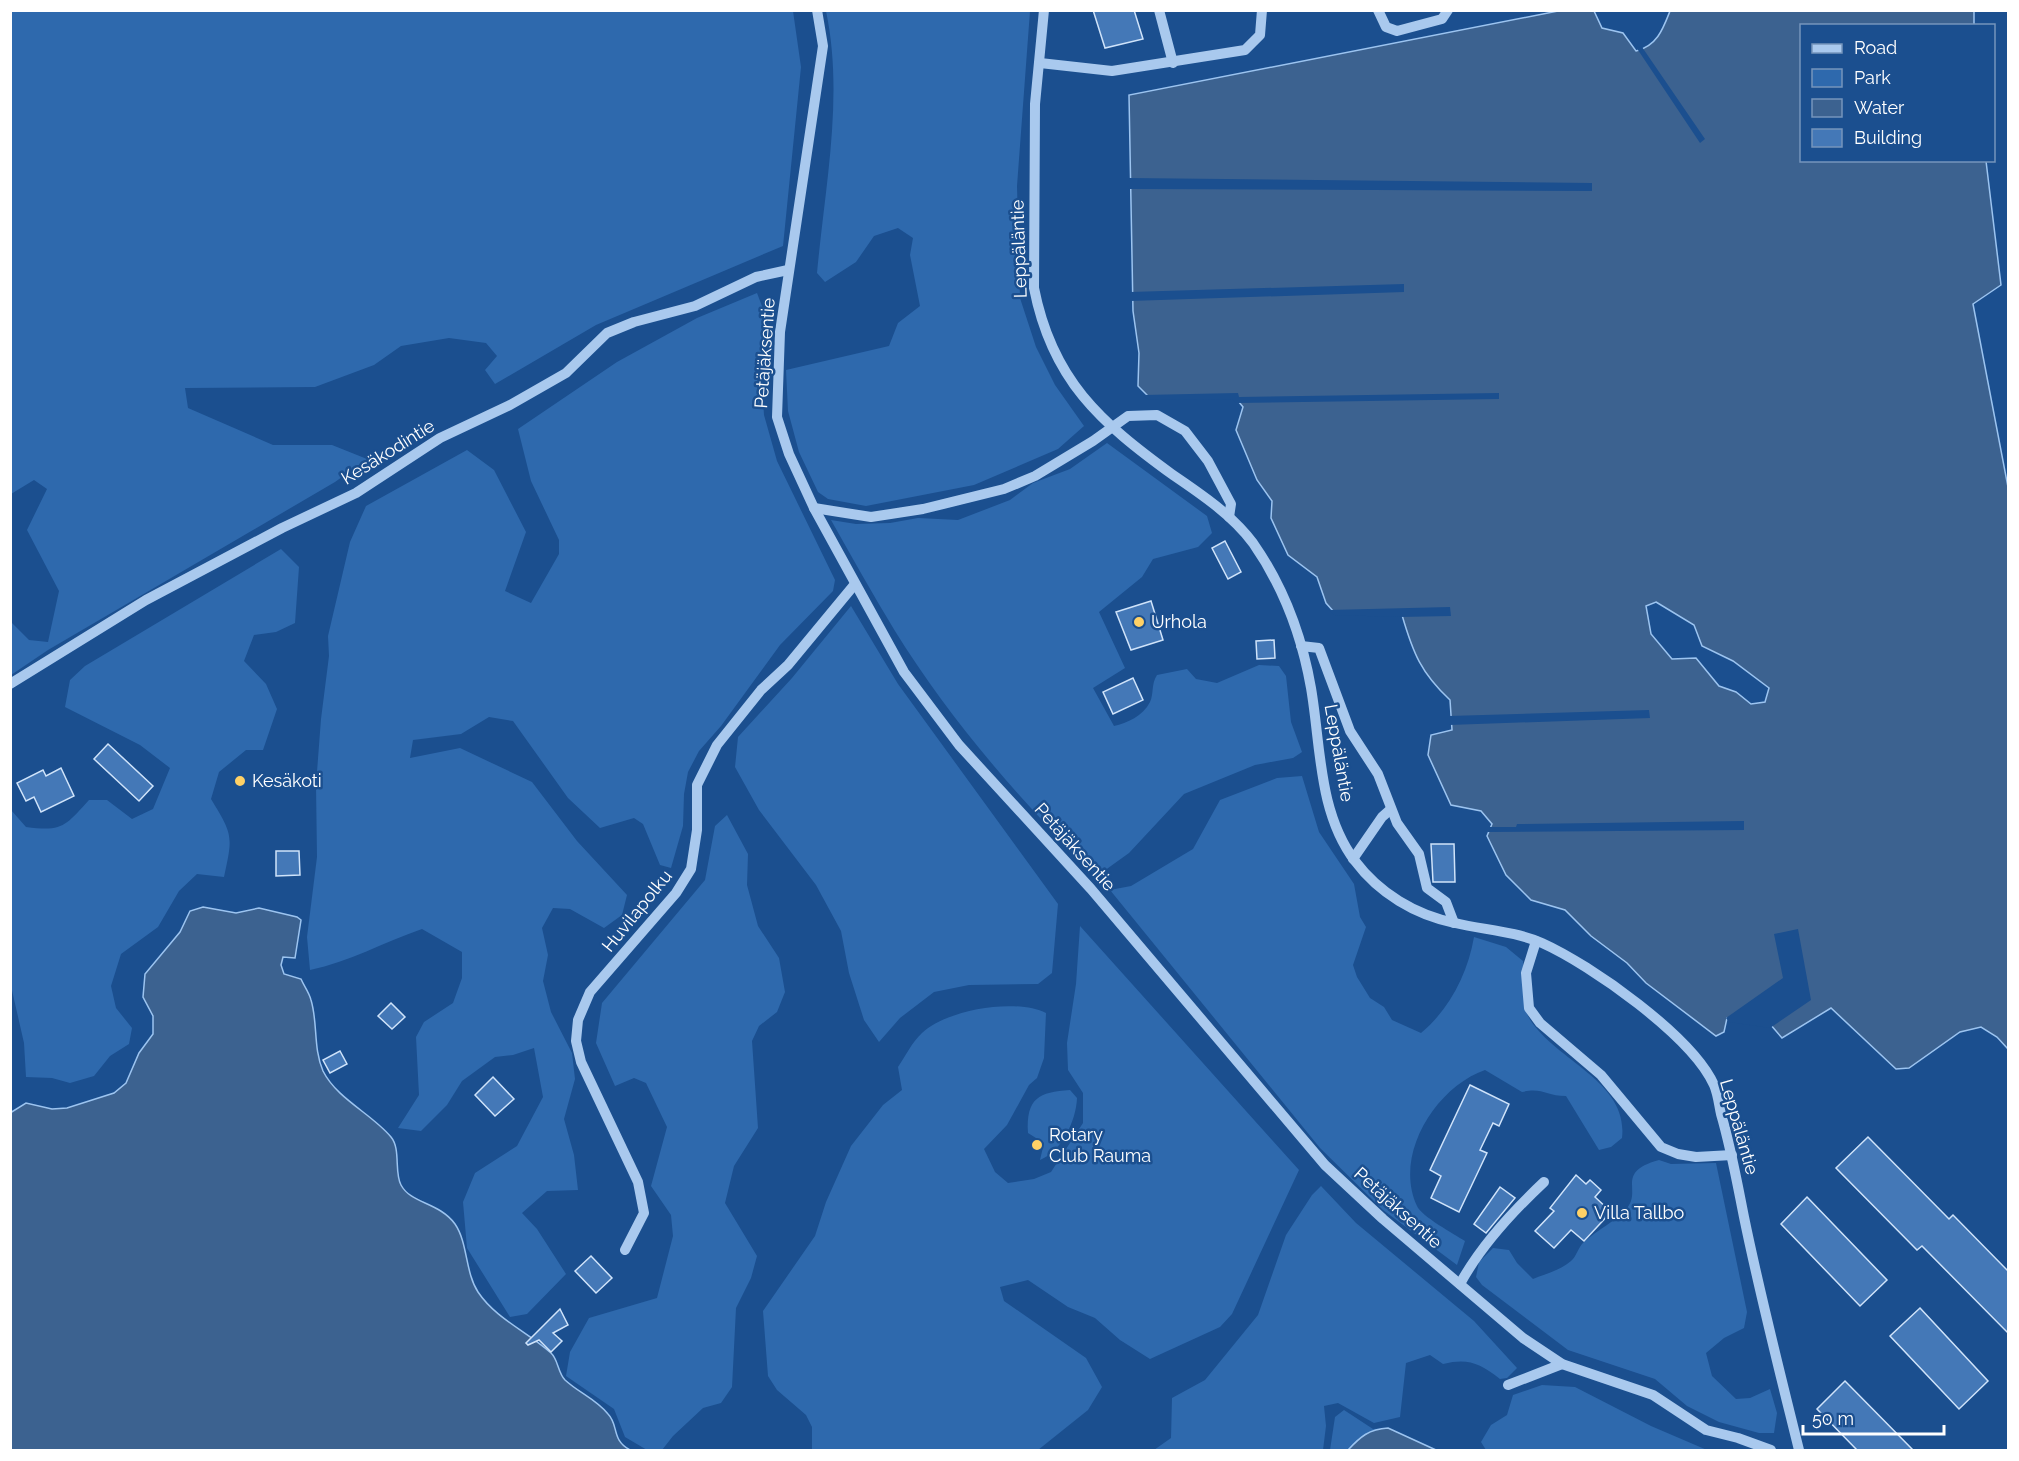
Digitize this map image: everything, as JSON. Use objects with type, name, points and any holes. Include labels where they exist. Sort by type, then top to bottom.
[{"type":"street","name":"Petäjäksentie","points":[[817,10],[823,46],[819,84],[788,270],[777,365],[777,417],[789,454],[814,508],[904,672],[959,745],[1091,889],[1325,1165],[1523,1338],[1562,1364],[1653,1395],[1706,1430],[1738,1437],[1771,1450]]},
{"type":"street","name":"Leppäläntie","points":[[1044,10],[1035,104],[1034,288],[1040,317],[1061,369],[1083,397],[1112,426],[1229,517],[1252,542],[1289,609],[1301,645],[1311,690],[1320,766],[1329,805],[1353,859],[1380,890],[1416,910],[1454,923],[1484,927],[1536,940],[1588,968],[1634,1001],[1695,1058],[1713,1084],[1732,1155],[1799,1450]]},
{"type":"street","points":[[1159,10],[1173,63]]},
{"type":"street","points":[[1040,63],[1112,70],[1173,63],[1245,50],[1260,35],[1262,10]]},
{"type":"street","points":[[1378,10],[1386,27],[1398,31],[1442,20],[1448,10]]},
{"type":"street","name":"Kesäkodintie","points":[[10,684],[146,600],[282,528],[356,493],[440,438],[510,405],[566,373],[607,333],[634,322],[695,306],[756,277],[788,270]]},
{"type":"street","points":[[814,508],[871,517],[923,509],[1004,489],[1035,476],[1093,441],[1128,416],[1157,415],[1185,431],[1208,461],[1231,504],[1229,517]]},
{"type":"street","name":"Huvilapolku","points":[[625,1250],[644,1214],[638,1182],[581,1062],[576,1041],[578,1020],[590,992],[669,902],[692,869],[697,785],[717,745],[855,584]]},
{"type":"street","points":[[1301,645],[1319,648],[1350,731],[1378,774],[1397,823],[1419,854],[1427,888],[1446,902],[1454,923]]},
{"type":"street","points":[[1353,859],[1382,816],[1391,810]]},
{"type":"street","points":[[1536,940],[1526,973],[1528,1008],[1540,1023],[1600,1075],[1661,1147],[1678,1154],[1696,1157],[1732,1155]]},
{"type":"street","points":[[1460,1284],[1472,1262],[1505,1222],[1544,1182]]},
{"type":"street","points":[[1508,1385],[1562,1364]]},
{"type":"green space","points":[[11,10],[793,11],[801,67],[783,246],[596,325],[495,384],[485,370],[497,356],[486,343],[449,338],[401,346],[374,365],[315,387],[185,388],[188,408],[273,445],[332,445],[367,459],[335,482],[48,650],[11,675],[11,622],[29,640],[48,642],[59,591],[27,530],[47,489],[34,480],[11,494]]},
{"type":"green space","points":[[826,11],[1030,11],[1017,186],[1020,298],[1036,347],[1055,385],[1084,426],[1058,449],[974,485],[866,506],[828,499],[818,492],[799,452],[788,411],[786,370],[889,346],[898,323],[920,306],[910,255],[913,238],[898,228],[874,236],[856,262],[825,282],[817,273],[833,108],[831,43]]},
{"type":"green space","points":[[757,293],[765,314],[761,371],[764,415],[777,461],[835,580],[833,591],[780,645],[721,726],[699,751],[688,772],[684,794],[683,826],[671,868],[660,865],[643,824],[634,818],[600,828],[568,798],[513,721],[489,717],[461,734],[413,740],[410,758],[460,748],[532,782],[577,841],[627,895],[622,915],[604,928],[570,909],[553,908],[542,928],[548,955],[543,981],[551,1012],[572,1053],[575,1079],[564,1119],[574,1155],[578,1190],[547,1191],[522,1213],[537,1229],[566,1274],[527,1314],[510,1317],[467,1248],[463,1202],[475,1173],[517,1146],[543,1097],[534,1048],[513,1055],[495,1057],[462,1081],[447,1105],[421,1131],[398,1128],[419,1095],[416,1037],[424,1022],[453,1003],[462,978],[462,952],[422,929],[339,962],[310,970],[307,937],[317,857],[316,785],[329,656],[328,636],[350,542],[366,506],[467,450],[494,470],[526,532],[505,591],[531,603],[559,554],[559,540],[531,481],[518,429],[617,362],[697,318]]},
{"type":"green space","points":[[1107,443],[1207,516],[1212,533],[1198,547],[1153,559],[1142,577],[1099,612],[1125,668],[1093,688],[1114,726],[1134,718],[1147,707],[1157,675],[1187,669],[1196,679],[1217,683],[1259,665],[1279,666],[1286,676],[1291,722],[1302,752],[1293,758],[1255,765],[1184,794],[1129,853],[1097,876],[1014,790],[939,697],[895,631],[831,520],[856,524],[890,523],[918,518],[958,520],[1010,500],[1033,483],[1070,469]]},
{"type":"green space","points":[[281,549],[299,567],[295,623],[276,632],[254,635],[244,661],[266,684],[277,709],[263,750],[246,750],[219,772],[211,799],[224,821],[229,836],[229,853],[224,877],[197,874],[179,891],[158,927],[121,954],[111,986],[116,1008],[132,1028],[129,1044],[110,1056],[94,1076],[70,1083],[52,1078],[26,1077],[24,1043],[11,986],[11,810],[26,827],[48,829],[56,828],[68,821],[89,800],[107,800],[132,819],[153,809],[170,768],[140,745],[65,707],[70,680],[85,666]]},
{"type":"green space","points":[[851,606],[898,684],[1058,904],[1052,973],[1038,984],[969,985],[934,992],[900,1018],[879,1042],[864,1020],[849,973],[841,931],[816,885],[759,810],[735,767],[738,737],[792,678]]},
{"type":"green space","points":[[1302,776],[1319,832],[1354,884],[1360,917],[1366,927],[1353,965],[1357,977],[1370,998],[1384,1007],[1392,1020],[1421,1033],[1440,1013],[1456,990],[1467,964],[1474,937],[1506,947],[1523,961],[1525,1005],[1528,1016],[1539,1031],[1602,1086],[1614,1101],[1621,1118],[1622,1138],[1611,1147],[1599,1150],[1566,1096],[1539,1091],[1522,1092],[1485,1070],[1450,1091],[1424,1125],[1415,1145],[1411,1166],[1411,1186],[1420,1210],[1431,1220],[1465,1241],[1457,1265],[1383,1210],[1320,1148],[1110,890],[1131,886],[1193,849],[1220,800],[1277,778]]},
{"type":"green space","points":[[727,815],[748,854],[747,885],[758,926],[779,958],[785,992],[777,1012],[759,1026],[752,1041],[758,1128],[734,1166],[725,1203],[757,1256],[751,1278],[736,1308],[732,1387],[721,1403],[703,1408],[673,1436],[662,1450],[647,1450],[625,1437],[614,1409],[566,1376],[570,1352],[589,1318],[657,1298],[673,1236],[671,1215],[651,1186],[667,1127],[646,1083],[634,1078],[615,1086],[596,1043],[602,1003],[705,880],[715,826]]},
{"type":"green space","points":[[1080,926],[1299,1170],[1232,1314],[1220,1327],[1150,1359],[1120,1340],[1095,1318],[1068,1307],[1028,1280],[1000,1287],[1004,1301],[1086,1358],[1102,1387],[1088,1410],[1038,1450],[812,1450],[812,1427],[806,1415],[777,1390],[768,1376],[763,1311],[815,1236],[826,1202],[851,1146],[883,1105],[902,1090],[898,1067],[922,1033],[948,1018],[964,1012],[1000,1006],[1017,1006],[1046,1013],[1044,1058],[1037,1078],[1029,1085],[1007,1125],[984,1149],[995,1172],[1008,1183],[1034,1179],[1051,1172],[1083,1123],[1083,1093],[1068,1070],[1067,1043],[1076,984]]},
{"type":"green space","points":[[1070,1090],[1077,1098],[1071,1125],[1055,1150],[1040,1160],[1044,1143],[1028,1133],[1029,1112],[1032,1105],[1043,1095]]},
{"type":"green space","points":[[1659,1160],[1671,1164],[1716,1163],[1747,1312],[1744,1328],[1724,1338],[1706,1353],[1712,1376],[1736,1399],[1750,1398],[1770,1389],[1777,1413],[1774,1433],[1759,1433],[1719,1422],[1687,1406],[1655,1379],[1568,1350],[1482,1285],[1476,1277],[1479,1262],[1493,1248],[1509,1250],[1517,1263],[1533,1279],[1567,1264],[1584,1242],[1627,1208],[1631,1201],[1633,1176],[1638,1170]]},
{"type":"green space","points":[[1321,1186],[1356,1223],[1474,1321],[1517,1368],[1507,1378],[1500,1379],[1473,1363],[1443,1364],[1430,1355],[1406,1363],[1400,1417],[1374,1423],[1338,1403],[1324,1406],[1326,1426],[1323,1450],[1154,1450],[1171,1438],[1172,1398],[1205,1380],[1258,1315],[1286,1235],[1312,1195]]},
{"type":"green space","points":[[1542,1385],[1575,1387],[1651,1426],[1707,1450],[1486,1450],[1481,1442],[1491,1425],[1507,1415],[1513,1395]]},
{"type":"green space","points":[[1344,1410],[1373,1429],[1388,1428],[1415,1450],[1330,1450],[1335,1417]]},
{"type":"water","points":[[1558,11],[1594,11],[1602,28],[1623,33],[1636,51],[1654,41],[1662,30],[1670,11],[1974,11],[1974,24],[1800,24],[1800,162],[1986,162],[2001,285],[1973,304],[2008,487],[2008,1049],[1997,1037],[1981,1027],[1960,1032],[1909,1068],[1896,1069],[1831,1008],[1782,1038],[1770,1024],[1727,1018],[1724,1032],[1716,1036],[1646,983],[1627,963],[1591,936],[1565,910],[1531,900],[1506,875],[1487,836],[1492,824],[1481,811],[1451,805],[1428,755],[1431,735],[1452,730],[1450,700],[1432,681],[1419,662],[1402,615],[1334,612],[1326,603],[1317,577],[1288,555],[1271,518],[1272,501],[1257,480],[1236,430],[1243,407],[1234,396],[1149,397],[1138,386],[1139,353],[1133,311],[1129,95]],"holes":[[[1656,602],[1694,625],[1702,646],[1733,661],[1769,688],[1765,702],[1751,704],[1736,692],[1719,686],[1696,658],[1672,659],[1651,634],[1646,606]]]},
{"type":"water","points":[[203,907],[236,913],[259,908],[301,920],[295,958],[283,957],[281,965],[284,974],[301,979],[309,994],[320,1062],[329,1081],[391,1137],[396,1148],[399,1180],[406,1191],[418,1200],[441,1211],[455,1224],[462,1240],[474,1284],[485,1302],[551,1353],[565,1380],[603,1409],[611,1418],[620,1442],[630,1450],[11,1450],[10,1113],[26,1103],[52,1109],[67,1108],[114,1093],[126,1083],[139,1053],[153,1034],[153,1016],[143,997],[145,974],[180,932],[190,911]]},
{"type":"water","points":[[1388,1428],[1436,1450],[1348,1450],[1365,1434]]},
{"type":"pier","points":[[1632,41],[1637,48],[1642,47],[1705,139],[1700,143]]},
{"type":"pier","points":[[1129,178],[1592,183],[1592,191],[1129,189]]},
{"type":"pier","points":[[1404,284],[1404,292],[1130,301],[1130,292]]},
{"type":"pier","points":[[1238,393],[1239,397],[1499,393],[1499,399],[1236,403],[1232,399],[1149,400],[1143,395]]},
{"type":"pier","points":[[1450,607],[1451,616],[1334,615],[1329,610]]},
{"type":"pier","points":[[1649,710],[1650,718],[1449,725],[1449,716]]},
{"type":"pier","points":[[1744,821],[1744,830],[1488,832],[1488,827],[1516,827],[1517,824]]},
{"type":"pier","points":[[1798,929],[1811,1000],[1770,1028],[1729,1022],[1726,1018],[1783,978],[1774,934]]},
{"type":"building","points":[[1093,10],[1134,10],[1143,39],[1105,48]]},
{"type":"building","points":[[1225,541],[1241,572],[1228,579],[1212,548]]},
{"type":"building","name":"Urhola","points":[[1151,601],[1163,640],[1131,650],[1116,612]]},
{"type":"building","points":[[1274,640],[1275,658],[1257,659],[1256,641]]},
{"type":"building","points":[[1133,678],[1143,700],[1113,714],[1103,692]]},
{"type":"building","points":[[108,744],[153,786],[139,801],[94,759]]},
{"type":"building","points":[[61,768],[74,796],[41,812],[34,797],[26,801],[17,783],[43,770],[46,776]]},
{"type":"building","points":[[1431,844],[1454,844],[1455,882],[1433,882]]},
{"type":"building","points":[[276,851],[299,851],[300,875],[276,876]]},
{"type":"building","points":[[391,1003],[405,1017],[392,1029],[378,1016]]},
{"type":"building","points":[[340,1051],[347,1064],[330,1073],[323,1060]]},
{"type":"building","points":[[493,1077],[514,1099],[495,1116],[475,1095]]},
{"type":"building","points":[[1470,1085],[1509,1104],[1499,1126],[1493,1123],[1480,1150],[1487,1153],[1459,1212],[1431,1198],[1441,1176],[1430,1170]]},
{"type":"building","points":[[1868,1137],[1949,1219],[1953,1215],[2008,1271],[2008,1333],[1922,1246],[1917,1250],[1836,1168]]},
{"type":"building","name":"Villa Tallbo","points":[[1576,1175],[1586,1184],[1590,1180],[1601,1190],[1595,1197],[1611,1212],[1584,1241],[1571,1230],[1554,1248],[1535,1231],[1554,1211],[1550,1208]]},
{"type":"building","points":[[1500,1187],[1515,1198],[1486,1233],[1474,1224]]},
{"type":"building","points":[[1807,1197],[1887,1280],[1860,1306],[1781,1224]]},
{"type":"building","points":[[591,1256],[612,1278],[596,1293],[575,1271]]},
{"type":"building","points":[[1920,1308],[1988,1381],[1959,1409],[1890,1336]]},
{"type":"building","points":[[560,1309],[568,1325],[553,1333],[562,1341],[551,1352],[539,1340],[528,1345],[526,1343]]},
{"type":"building","points":[[1845,1381],[1913,1450],[1857,1450],[1817,1409]]},
{"type":"place","name":"Urhola","points":[[1139,622]]},
{"type":"place","name":"Kesäkoti","points":[[240,781]]},
{"type":"place","name":"Rotary Club Rauma","points":[[1037,1145]]},
{"type":"place","name":"Villa Tallbo","points":[[1582,1213]]}]
